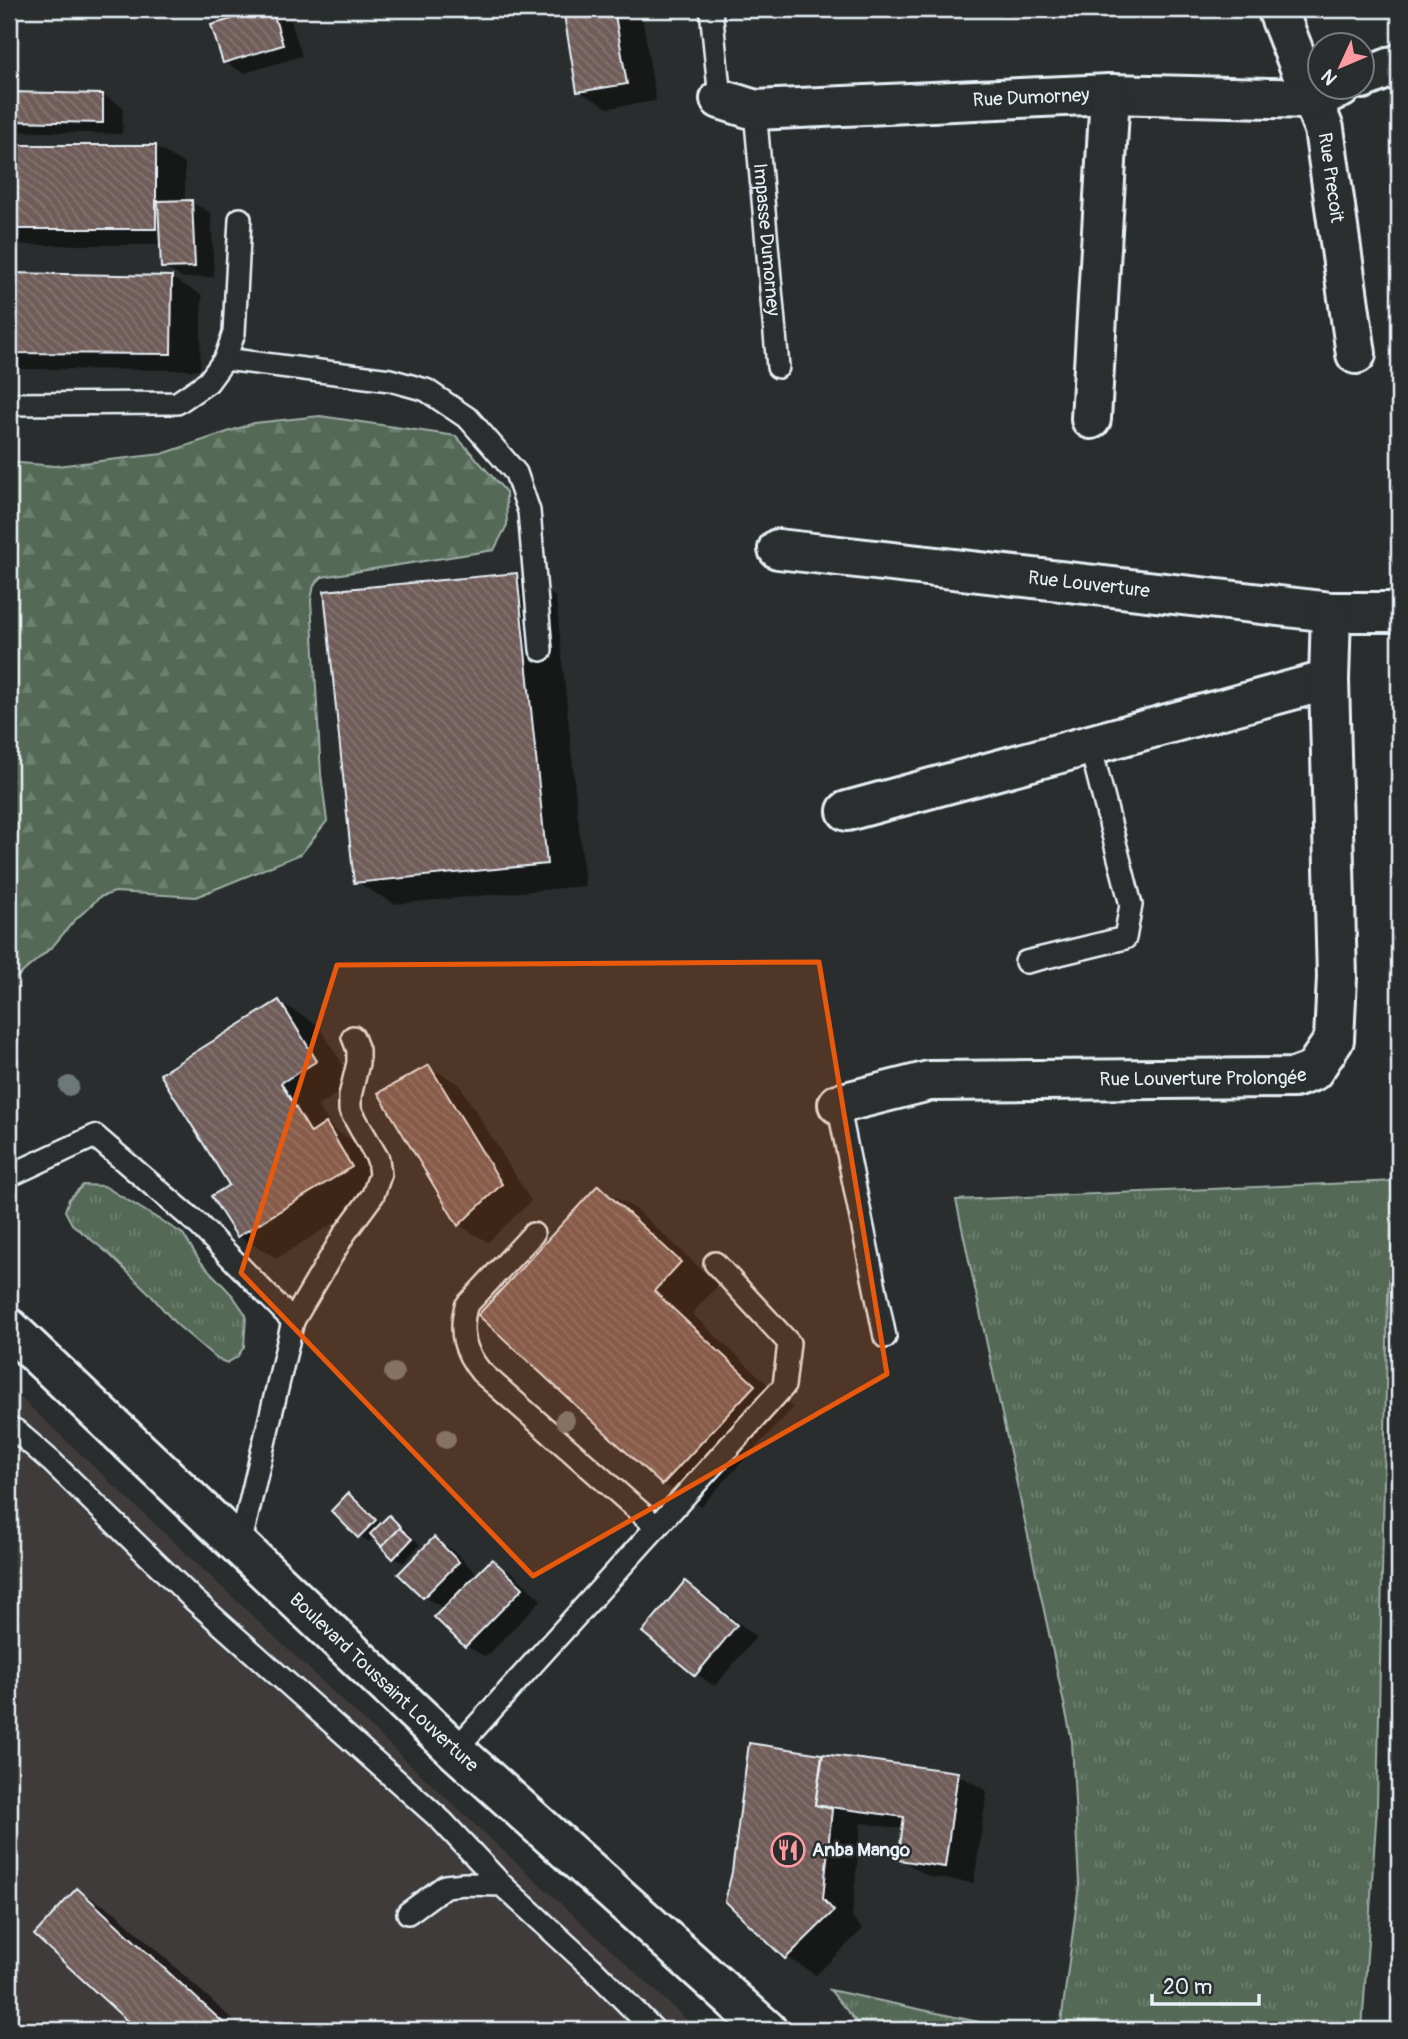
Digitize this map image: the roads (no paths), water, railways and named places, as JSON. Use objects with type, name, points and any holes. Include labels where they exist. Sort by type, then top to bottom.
[{"type":"street","name":"Rue Precoit","points":[[1277,9],[1306,59]]},
{"type":"street","points":[[1376,74],[1399,64]]},
{"type":"street","name":"Rue Dumorney","points":[[737,104],[1110,94],[1306,93]]},
{"type":"street","points":[[1091,419],[1110,94]]},
{"type":"street","name":"Rue Precoit","points":[[1326,102],[1324,129],[1356,354]]},
{"type":"street","name":"Rue Louverture","points":[[778,549],[1331,612],[1399,612]]},
{"type":"street","name":"Rue Louverture Prolongée","points":[[838,1104],[929,1081],[1294,1078],[1313,1071],[1334,1040],[1337,977],[1329,680],[1331,612]]},
{"type":"street","points":[[847,811],[1329,680]]},
{"type":"street","name":"Boulevard Toussaint Louverture","points":[[9,1328],[454,1750],[767,2030]]},
{"type":"lane","name":"Impasse Dumorney","points":[[711,9],[737,104],[778,367]]},
{"type":"lane","points":[[9,404],[177,402],[208,382],[225,359],[234,332],[240,219]]},
{"type":"lane","points":[[225,359],[390,380],[426,390],[469,419],[516,473],[529,511],[541,650]]},
{"type":"lane","points":[[1026,962],[1125,938],[1131,905],[1090,745]]},
{"type":"lane","points":[[240,1545],[293,1321],[345,1233],[373,1195],[380,1175],[378,1159],[350,1110],[350,1096],[358,1063],[358,1051],[353,1037]]},
{"type":"lane","points":[[838,1104],[885,1337]]},
{"type":"lane","points":[[9,1176],[95,1136],[199,1225],[293,1321]]},
{"type":"lane","points":[[533,1234],[466,1307],[463,1339],[469,1357],[481,1372],[657,1527]]},
{"type":"lane","points":[[454,1750],[784,1386],[789,1343],[715,1263]]},
{"type":"lane","points":[[9,1434],[15,1430],[52,1462],[194,1600],[442,1821],[502,1885],[654,2030]]},
{"type":"lane","points":[[408,1913],[445,1886],[502,1885]]},
{"type":"place","name":"Anba Mango","points":[[788,1850]]}]
